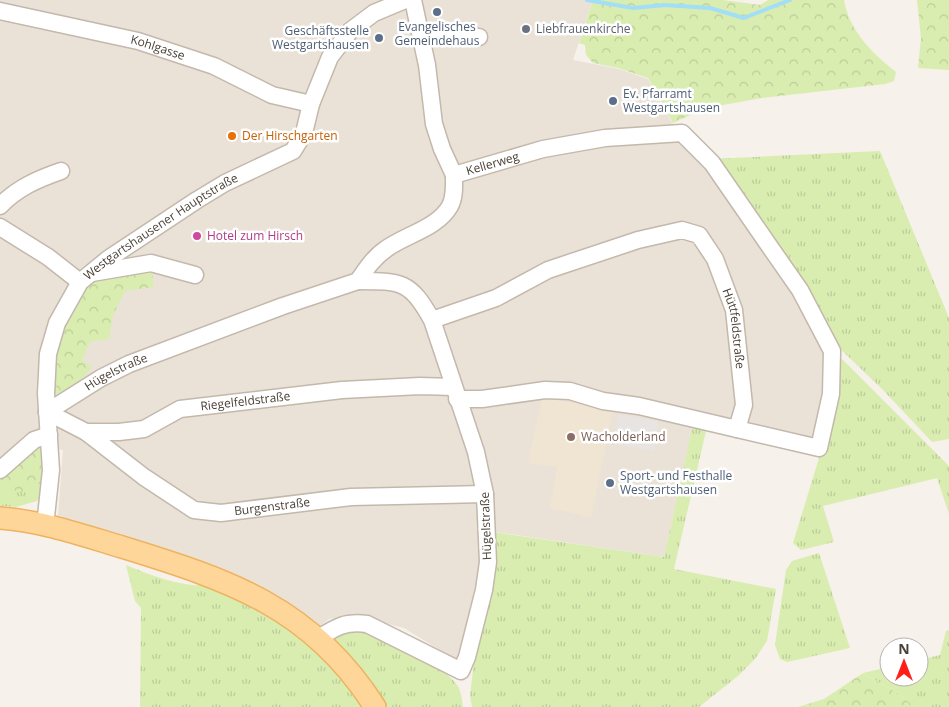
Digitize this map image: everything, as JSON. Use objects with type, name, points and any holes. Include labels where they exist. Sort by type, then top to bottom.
[{"type":"main road","points":[[0,518],[75,532],[227,583],[281,611],[318,639],[356,676],[375,707]]},
{"type":"street","name":"Westgartshausener Hauptstraße","points":[[45,526],[51,470],[47,412],[48,354],[57,323],[85,278],[116,254],[225,183],[293,151],[304,133],[311,104],[330,57],[350,31],[374,13],[405,0]]},
{"type":"street","name":"Kellerweg","points":[[413,0],[427,65],[434,124],[442,149],[454,176],[543,149],[605,138],[682,132],[712,163],[800,290],[832,351],[830,394],[819,448],[738,429]]},
{"type":"street","name":"Kohlgasse","points":[[0,11],[138,41],[214,66],[272,95],[311,104]]},
{"type":"street","points":[[421,37],[478,37]]},
{"type":"street","points":[[0,206],[8,197],[34,181],[61,171]]},
{"type":"street","points":[[358,281],[368,266],[384,249],[441,218],[450,206],[454,193],[454,176]]},
{"type":"street","points":[[0,227],[85,278],[151,263],[195,275]]},
{"type":"street","name":"Hüttfeldstraße","points":[[432,320],[496,298],[548,270],[638,240],[682,230],[699,235],[715,259],[734,310],[744,405],[738,429]]},
{"type":"street","name":"Hügelstraße","points":[[47,412],[101,378],[129,364],[283,306],[358,281],[392,281],[406,286],[420,299],[432,320],[476,452],[485,494],[488,562],[484,590],[467,657],[461,671],[367,624],[351,622],[335,628],[318,639]]},
{"type":"street","name":"Riegelfeldstraße","points":[[86,432],[144,429],[180,409],[342,390],[420,386],[455,393]]},
{"type":"street","points":[[455,393],[482,398],[545,390],[570,391],[603,401],[639,406],[738,429]]},
{"type":"street","points":[[47,412],[86,432]]},
{"type":"street","name":"Burgenstraße","points":[[86,432],[144,477],[194,510],[221,513],[351,497],[485,494]]},
{"type":"street","points":[[0,470],[34,440],[49,435]]},
{"type":"shaded area","points":[[0,0],[593,0],[573,60],[619,69],[648,79],[679,135],[712,168],[800,296],[823,344],[830,368],[818,440],[695,417],[664,557],[482,530],[483,572],[458,661],[404,628],[353,615],[329,619],[320,626],[260,585],[216,566],[58,516],[63,450],[22,442],[0,461]]},
{"type":"shaded area","name":"Wacholderland","points":[[542,397],[613,411],[591,518],[550,508],[557,467],[528,463]]},
{"type":"shaded area","points":[[619,415],[659,421],[654,451],[614,444]]},
{"type":"green space","points":[[593,0],[723,0],[760,5],[768,0],[844,0],[856,32],[878,57],[896,72],[894,81],[885,84],[762,98],[706,108],[673,123],[648,78],[618,68],[593,63],[586,55],[585,45],[579,43]]},
{"type":"green space","points":[[917,0],[949,0],[949,70],[918,68],[921,38]]},
{"type":"green space","points":[[880,151],[949,318],[949,439],[932,442],[882,389],[835,344],[750,201],[726,170],[711,159]]},
{"type":"green space","points":[[151,267],[154,287],[125,291],[113,315],[109,339],[90,342],[82,360],[92,367],[80,381],[69,389],[52,394],[55,361],[62,327],[71,307],[80,295],[95,276]]},
{"type":"green space","points":[[842,359],[949,466],[949,514],[937,478],[823,506],[834,542],[801,550],[793,543],[823,445],[835,364]]},
{"type":"green space","points":[[693,424],[706,431],[674,569],[776,589],[767,641],[755,659],[738,676],[699,707],[472,707],[470,696],[475,652],[492,532],[664,557]]},
{"type":"green space","points":[[33,447],[40,448],[45,453],[44,478],[29,491],[0,490],[0,474]]},
{"type":"green space","points":[[44,478],[43,491],[37,501],[16,507],[0,506],[0,490],[12,490]]},
{"type":"green space","points":[[819,553],[850,648],[787,662],[780,659],[775,645],[786,570],[792,561]]},
{"type":"green space","points":[[126,565],[167,580],[183,584],[208,586],[233,596],[277,620],[298,634],[335,668],[351,687],[364,707],[140,707],[141,608],[135,601]]},
{"type":"green space","points":[[355,629],[410,652],[437,667],[449,676],[458,687],[463,707],[385,707],[365,673],[330,638]]},
{"type":"green space","points":[[949,630],[949,707],[915,707],[887,687],[929,687],[929,658],[940,655],[946,631]]},
{"type":"green space","points":[[879,669],[879,682],[863,673]]},
{"type":"green space","points":[[863,673],[879,682],[879,687],[887,687],[915,707],[798,707],[824,699]]},
{"type":"waterway","points":[[587,0],[633,8],[665,5],[710,8],[744,18],[790,0]]},
{"type":"place","name":"Evangelisches Gemeindehaus","points":[[437,12]]},
{"type":"place","name":"Liebfrauenkirche","points":[[526,29]]},
{"type":"place","name":"Geschäftsstelle Westgartshausen","points":[[379,38]]},
{"type":"place","name":"Ev. Pfarramt Westgartshausen","points":[[613,101]]},
{"type":"place","name":"Der Hirschgarten","points":[[232,136]]},
{"type":"place","name":"Hotel zum Hirsch","points":[[197,236]]},
{"type":"place","name":"Wacholderland","points":[[571,437]]},
{"type":"place","name":"Sport- und Festhalle Westgartshausen","points":[[610,483]]}]
